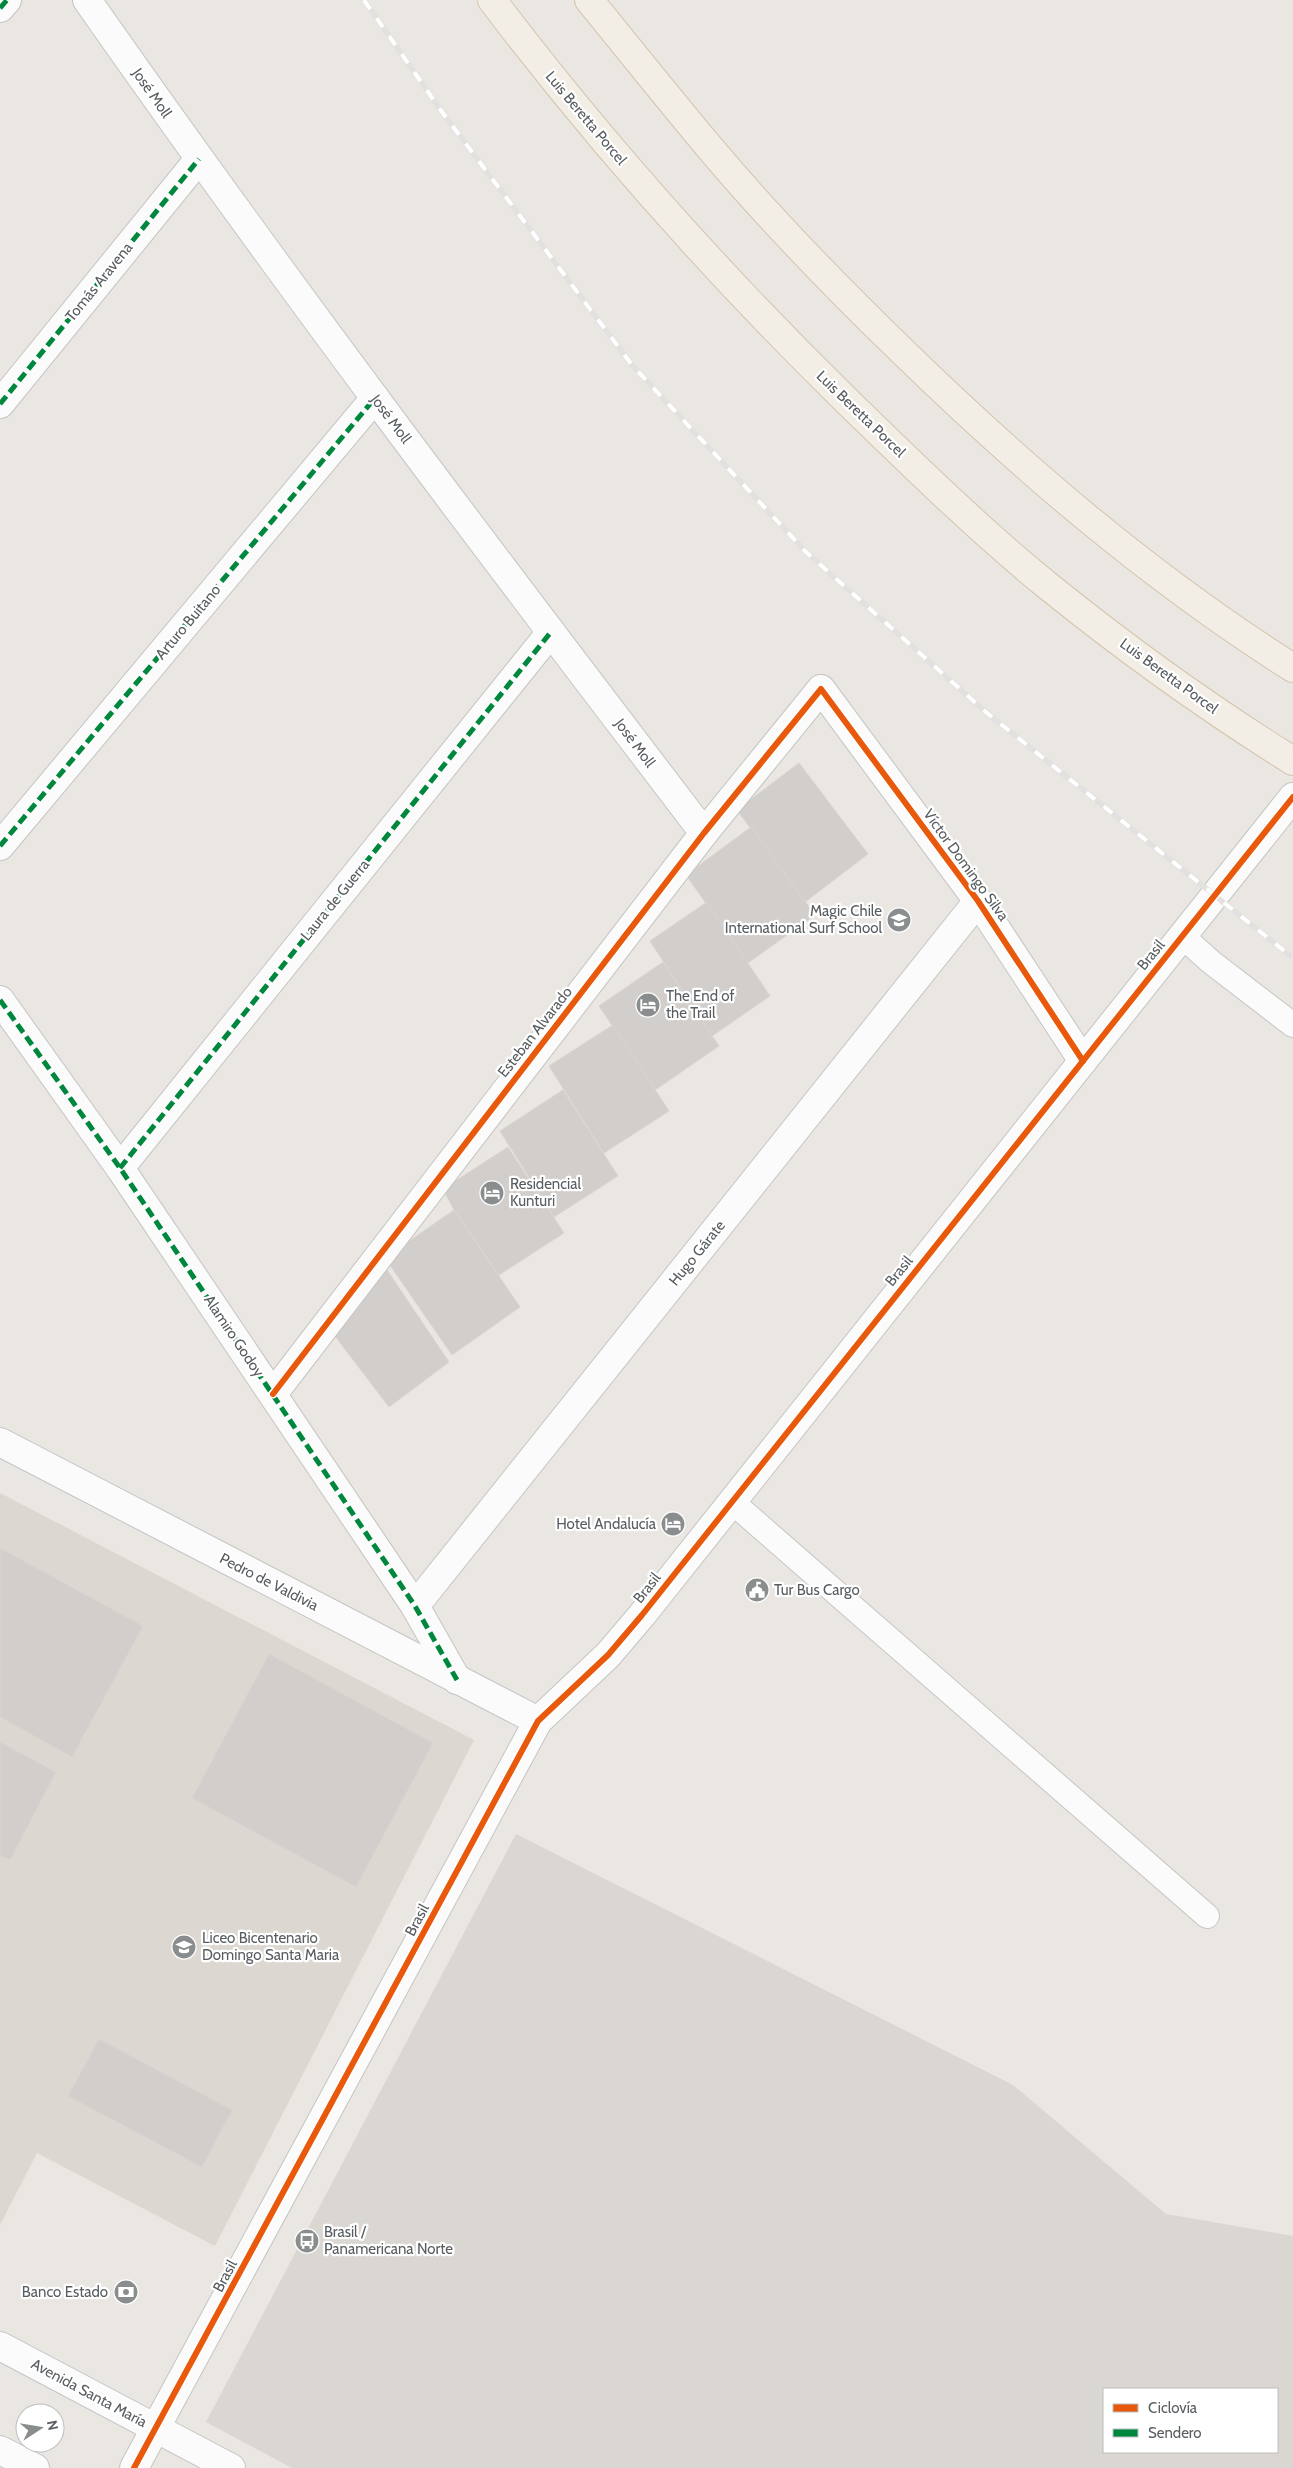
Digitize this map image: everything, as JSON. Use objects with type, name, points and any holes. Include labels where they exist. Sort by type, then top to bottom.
[{"type":"main road","name":"Luis Beretta Porcel","points":[[492,0],[551,78],[692,242],[753,308],[900,453],[973,521],[1047,585],[1143,658],[1242,729],[1293,761]]},
{"type":"main road","points":[[589,0],[710,149],[772,218],[845,295],[927,376],[1000,445],[1130,554],[1293,668]]},
{"type":"street","points":[[0,8],[6,0]]},
{"type":"street","name":"José Moll","points":[[87,0],[199,160],[375,398],[704,833]]},
{"type":"street","name":"Tomás Aravena","points":[[0,404],[199,160]]},
{"type":"street","name":"Arturo Buitano","points":[[0,846],[375,398]]},
{"type":"street","name":"Laura de Guerra","points":[[120,1168],[551,632]]},
{"type":"street","name":"Esteban Alvarado","points":[[273,1394],[704,833],[821,689]]},
{"type":"street","name":"Víctor Domingo Silva","points":[[821,689],[978,901],[1083,1061]]},
{"type":"street","name":"Brasil","points":[[134,2468],[538,1721],[608,1655],[1293,797]]},
{"type":"street","name":"Hugo Gárate","points":[[415,1606],[978,901]]},
{"type":"street","name":"Alamiro Godoy","points":[[0,1000],[120,1168],[273,1394],[415,1606],[457,1680]]},
{"type":"street","name":"Pedro de Valdivia","points":[[0,1442],[538,1721]]},
{"type":"street","name":"Avenida Santa María","points":[[0,2346],[231,2468]]},
{"type":"street","points":[[0,2450],[35,2468]]},
{"type":"lane","points":[[1182,936],[1211,962],[1293,1025]]},
{"type":"lane","points":[[731,1501],[1207,1916]]},
{"type":"shaded area","name":"Liceo Bicentenario Domingo Santa Maria","points":[[0,1493],[474,1740],[215,2246],[37,2153],[0,2225]]},
{"type":"shaded area","points":[[516,1834],[1013,2085],[1166,2214],[1293,2236],[1293,2468],[292,2468],[206,2422]]},
{"type":"building","points":[[799,763],[868,854],[805,902],[737,810]]},
{"type":"building","points":[[751,827],[815,915],[748,963],[686,875]]},
{"type":"building","points":[[707,902],[770,996],[712,1036],[650,941]]},
{"type":"building","points":[[663,962],[719,1046],[655,1090],[599,1006]]},
{"type":"building","points":[[613,1025],[669,1111],[604,1153],[549,1066]]},
{"type":"building","points":[[563,1090],[618,1176],[554,1217],[500,1131]]},
{"type":"building","points":[[508,1147],[564,1233],[499,1275],[454,1210],[443,1189]]},
{"type":"building","points":[[454,1210],[520,1307],[452,1355],[385,1258]]},
{"type":"building","points":[[385,1267],[449,1362],[389,1407],[335,1336]]},
{"type":"building","points":[[0,1548],[143,1626],[72,1757],[0,1717]]},
{"type":"building","points":[[269,1654],[433,1743],[356,1887],[192,1798]]},
{"type":"building","points":[[0,1742],[56,1772],[10,1860],[0,1855]]},
{"type":"building","points":[[99,2039],[232,2110],[202,2167],[68,2096]]},
{"type":"railway","points":[[364,0],[442,112],[632,365],[806,552],[987,713],[1293,958]]},
{"type":"marked path","points":[[0,8],[7,0]]},
{"type":"marked path","points":[[0,404],[199,159]]},
{"type":"marked path","points":[[0,846],[375,398]]},
{"type":"marked path","points":[[120,1168],[551,632]]},
{"type":"marked path","points":[[0,1000],[120,1168],[415,1606],[457,1680]]},
{"type":"cycle path","points":[[273,1394],[704,833],[821,689],[978,901],[1083,1061]]},
{"type":"cycle path","points":[[134,2468],[538,1721],[608,1655],[642,1615],[1293,797]]},
{"type":"place","name":"Magic Chile International Surf School","points":[[899,920]]},
{"type":"place","name":"The End of the Trail","points":[[648,1005]]},
{"type":"place","name":"Residencial Kunturi","points":[[492,1193]]},
{"type":"place","name":"Hotel Andalucía","points":[[673,1524]]},
{"type":"place","name":"Tur Bus Cargo","points":[[757,1590]]},
{"type":"place","name":"Liceo Bicentenario Domingo Santa Maria","points":[[184,1947]]},
{"type":"place","name":"Brasil / Panamericana Norte","points":[[307,2241]]},
{"type":"place","name":"Banco Estado","points":[[126,2292]]}]
